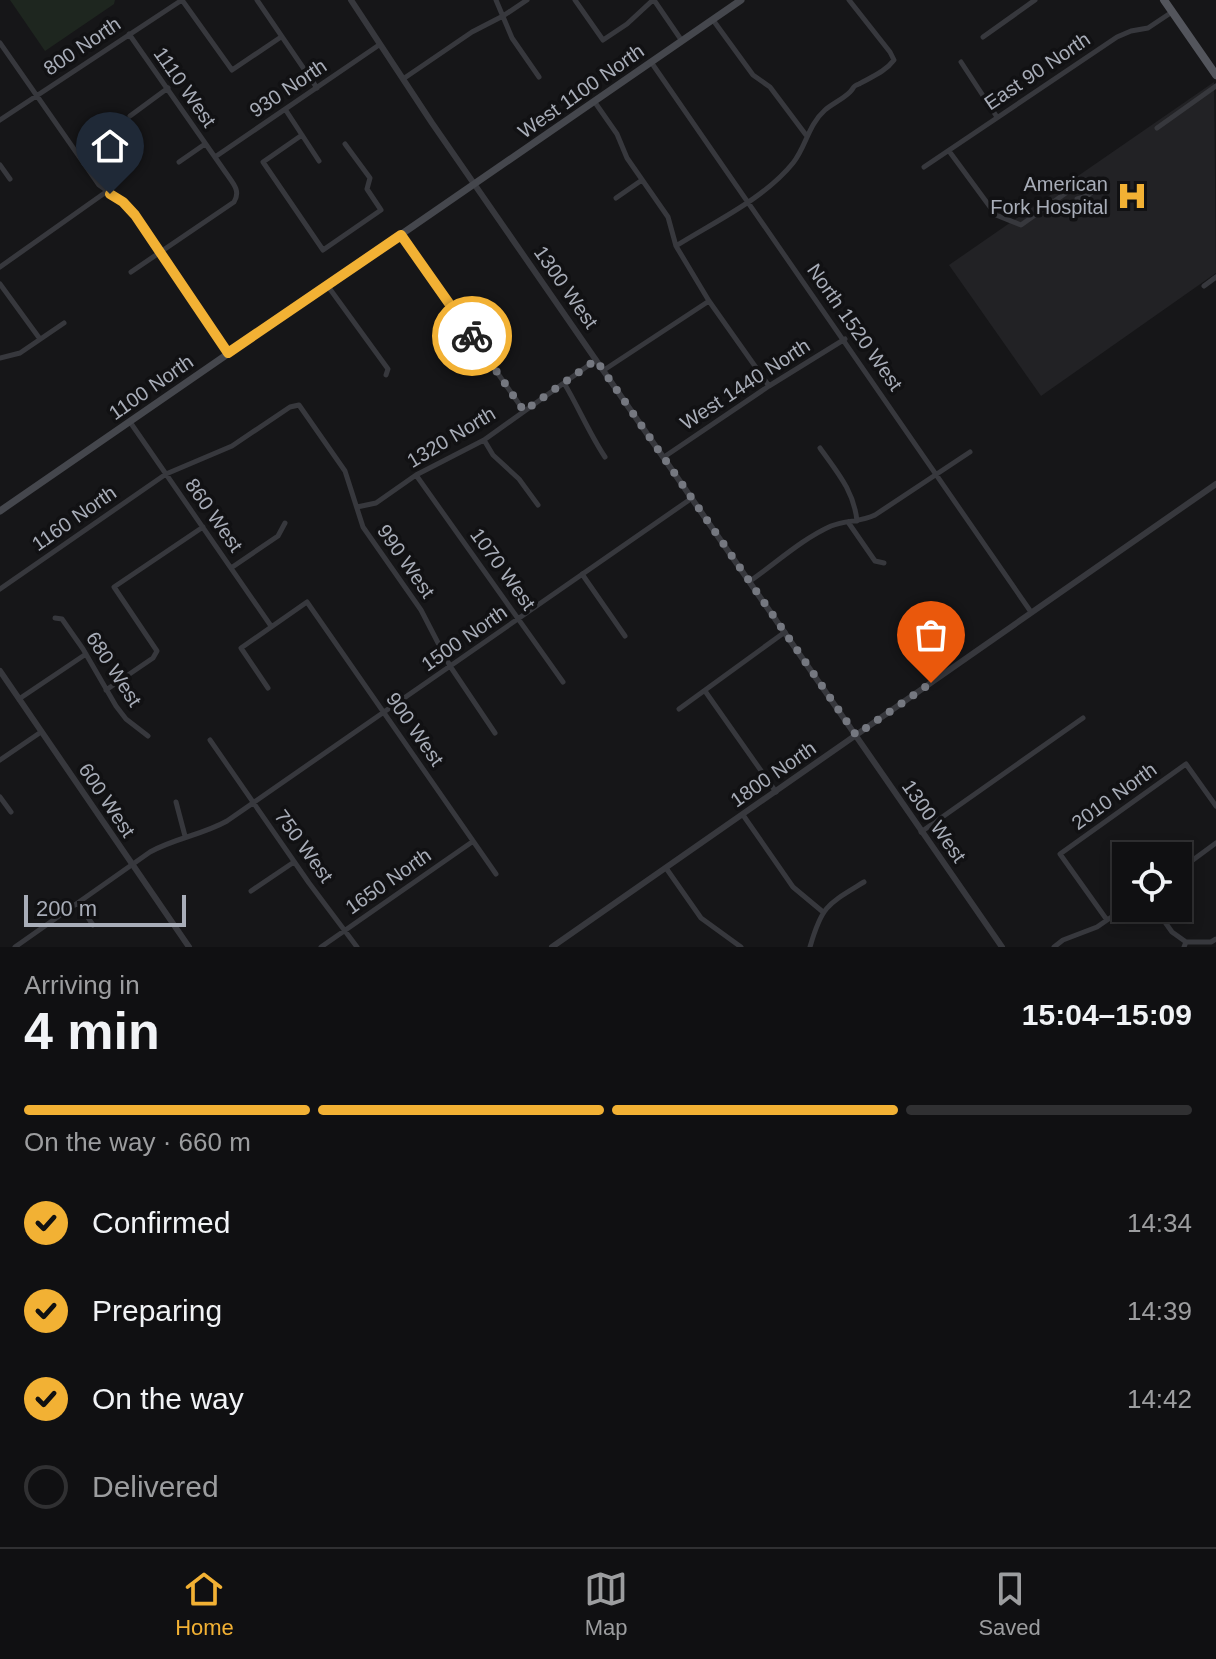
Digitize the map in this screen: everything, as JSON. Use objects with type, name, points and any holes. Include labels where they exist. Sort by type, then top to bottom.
[{"type":"main road","name":"West 1100 North","points":[[439,209],[741,0]]},
{"type":"main road","points":[[1164,0],[1216,75]]},
{"type":"main road","name":"1100 North","points":[[0,511],[439,209]]},
{"type":"street","name":"800 North","points":[[0,120],[182,0]]},
{"type":"street","points":[[182,0],[232,70],[281,37]]},
{"type":"street","points":[[257,0],[317,88]]},
{"type":"street","name":"1300 West","points":[[351,0],[402,79],[1002,947]]},
{"type":"street","points":[[496,0],[512,38],[539,77]]},
{"type":"street","points":[[402,79],[527,0]]},
{"type":"street","points":[[575,0],[603,40],[654,0],[682,41]]},
{"type":"street","points":[[676,246],[781,176],[795,161],[806,135],[822,112],[894,60],[849,0]]},
{"type":"street","points":[[983,37],[1035,0]]},
{"type":"street","name":"East 90 North","points":[[924,167],[1117,37],[1148,28],[1172,12]]},
{"type":"street","points":[[713,20],[753,75],[770,87],[806,135]]},
{"type":"street","name":"1110 West","points":[[129,34],[226,173],[238,196],[234,202],[160,252]]},
{"type":"street","points":[[0,43],[106,192],[123,202],[135,215],[228,353]]},
{"type":"street","name":"930 North","points":[[215,157],[379,45]]},
{"type":"street","name":"North 1520 West","points":[[651,62],[1031,612]]},
{"type":"street","points":[[961,62],[997,117]]},
{"type":"street","points":[[1157,128],[1216,86]]},
{"type":"street","points":[[130,116],[168,88]]},
{"type":"street","points":[[594,101],[668,217],[676,246],[709,301],[769,386]]},
{"type":"street","points":[[285,109],[319,161]]},
{"type":"street","points":[[302,135],[263,162],[323,250],[381,210],[367,189],[370,178],[345,144]]},
{"type":"street","points":[[179,162],[205,144]]},
{"type":"street","points":[[949,151],[996,215],[1021,225],[1084,180],[1092,182],[1095,189],[1077,199]]},
{"type":"street","points":[[0,165],[10,179]]},
{"type":"street","points":[[616,198],[642,180]]},
{"type":"street","points":[[0,267],[106,192]]},
{"type":"street","points":[[401,235],[524,411]]},
{"type":"street","points":[[131,272],[160,252]]},
{"type":"street","points":[[1204,286],[1216,277]]},
{"type":"street","points":[[0,284],[40,339]]},
{"type":"street","points":[[327,285],[388,369],[386,375]]},
{"type":"street","points":[[604,370],[709,301]]},
{"type":"street","points":[[0,358],[20,353],[64,323]]},
{"type":"street","name":"West 1440 North","points":[[664,457],[845,339]]},
{"type":"street","name":"1320 North","points":[[357,507],[376,503],[416,475],[484,440],[596,360]]},
{"type":"street","points":[[564,383],[605,457]]},
{"type":"street","name":"1160 North","points":[[0,589],[166,474],[252,435],[290,407],[299,405]]},
{"type":"street","name":"990 West","points":[[299,405],[345,471],[363,527],[421,610],[450,666],[495,733]]},
{"type":"street","name":"860 West","points":[[130,422],[271,626]]},
{"type":"street","points":[[484,440],[493,455],[519,479],[538,505]]},
{"type":"street","points":[[820,448],[851,492],[856,503],[857,521]]},
{"type":"street","points":[[750,581],[821,531],[875,515],[970,452]]},
{"type":"street","name":"1070 West","points":[[416,475],[563,682]]},
{"type":"street","name":"1800 North","points":[[552,947],[1216,484]]},
{"type":"street","name":"1500 North","points":[[15,947],[24,944],[170,841],[213,829],[253,803],[692,498]]},
{"type":"street","points":[[848,522],[875,561],[884,563]]},
{"type":"street","points":[[231,568],[278,536],[285,523]]},
{"type":"street","points":[[106,690],[156,653],[156,647],[114,587],[203,527]]},
{"type":"street","points":[[582,574],[625,636]]},
{"type":"street","name":"900 West","points":[[271,626],[307,602],[496,874]]},
{"type":"street","name":"680 West","points":[[55,618],[62,619],[126,719],[148,736]]},
{"type":"street","points":[[268,688],[241,648],[271,626]]},
{"type":"street","points":[[679,709],[785,631]]},
{"type":"street","points":[[19,699],[86,654]]},
{"type":"street","name":"600 West","points":[[0,671],[189,947]]},
{"type":"street","points":[[705,691],[776,792]]},
{"type":"street","points":[[921,832],[1083,718]]},
{"type":"street","points":[[0,760],[41,732]]},
{"type":"street","name":"750 West","points":[[210,740],[357,947]]},
{"type":"street","name":"2010 North","points":[[1107,920],[1060,854],[1186,764],[1216,806]]},
{"type":"street","points":[[0,797],[11,812]]},
{"type":"street","points":[[176,802],[185,836]]},
{"type":"street","points":[[743,815],[793,887],[823,912]]},
{"type":"street","name":"1650 North","points":[[321,947],[472,842]]},
{"type":"street","points":[[1192,861],[1216,843]]},
{"type":"street","points":[[251,891],[294,862]]},
{"type":"street","points":[[666,868],[701,918],[741,947]]},
{"type":"street","points":[[810,947],[823,912],[831,903],[864,882]]},
{"type":"street","points":[[78,903],[93,925]]},
{"type":"street","points":[[1054,947],[1112,917]]},
{"type":"street","points":[[1165,922],[1185,944],[1216,939]]},
{"type":"shaded area","points":[[10,0],[115,0],[114,4],[45,51]]},
{"type":"shaded area","name":"American Fork Hospital","points":[[1214,82],[1216,273],[1041,396],[949,265]]},
{"type":"way so far","points":[[472,336],[524,411],[596,360],[856,735],[931,683]]},
{"type":"place","name":"American Fork Hospital","points":[[1132,196]]},
{"type":"route","points":[[110,194],[135,215],[228,353],[401,235],[472,336]]}]
